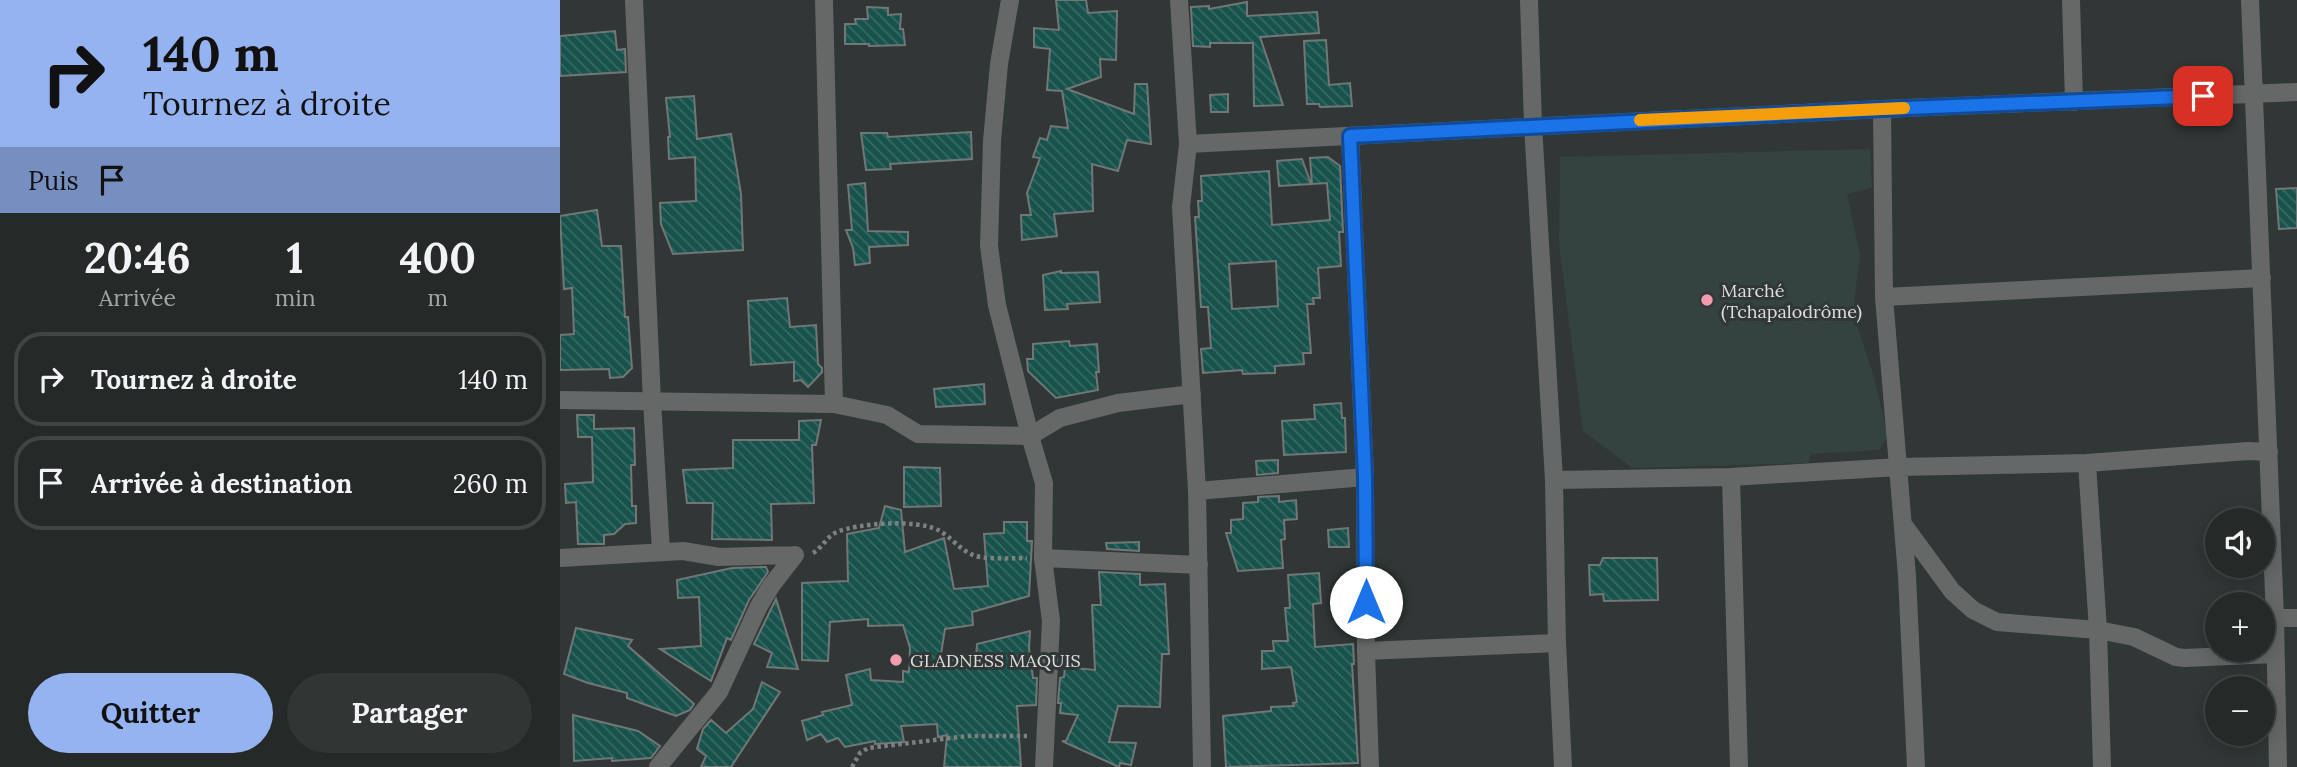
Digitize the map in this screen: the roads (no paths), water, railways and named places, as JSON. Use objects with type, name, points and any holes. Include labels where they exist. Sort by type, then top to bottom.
[{"type":"street","points":[[634,0],[661,551]]},
{"type":"street","points":[[824,0],[834,404]]},
{"type":"street","points":[[1010,0],[999,64],[992,141],[989,246],[997,305],[1044,483],[1044,558],[1051,621],[1044,767]]},
{"type":"street","points":[[1180,0],[1188,144],[1181,207],[1197,491],[1202,767]]},
{"type":"street","points":[[1529,0],[1533,125],[1553,480],[1563,767]]},
{"type":"street","points":[[2071,0],[2074,102]]},
{"type":"street","points":[[2250,0],[2274,592]]},
{"type":"street","points":[[1188,144],[1533,125],[2297,92]]},
{"type":"street","points":[[1882,109],[1885,297],[1903,524],[1916,767]]},
{"type":"street","points":[[1350,136],[1365,477],[1370,767]]},
{"type":"street","points":[[1885,297],[2262,278]]},
{"type":"street","points":[[560,400],[834,404],[887,415],[918,434],[1030,436],[1060,418],[1118,403],[1192,394]]},
{"type":"street","points":[[1553,480],[1731,477],[1899,467],[2087,463],[2269,452]]},
{"type":"street","points":[[2087,463],[2098,631],[2102,767]]},
{"type":"street","points":[[1197,491],[1365,477]]},
{"type":"street","points":[[1731,477],[1739,767]]},
{"type":"street","points":[[1903,524],[1952,591],[1973,610],[1997,622],[2134,637],[2176,657],[2205,657]]},
{"type":"street","points":[[560,558],[661,551],[719,556],[795,555],[759,606],[719,692],[658,767]]},
{"type":"street","points":[[1044,558],[1199,565]]},
{"type":"street","points":[[2275,618],[2297,618]]},
{"type":"street","points":[[1366,651],[1558,643]]},
{"type":"street","points":[[2274,662],[2278,767]]},
{"type":"place","name":"Marché (Tchapalodrôme)","points":[[1707,300]]},
{"type":"place","name":"GLADNESS MAQUIS","points":[[896,660]]}]
